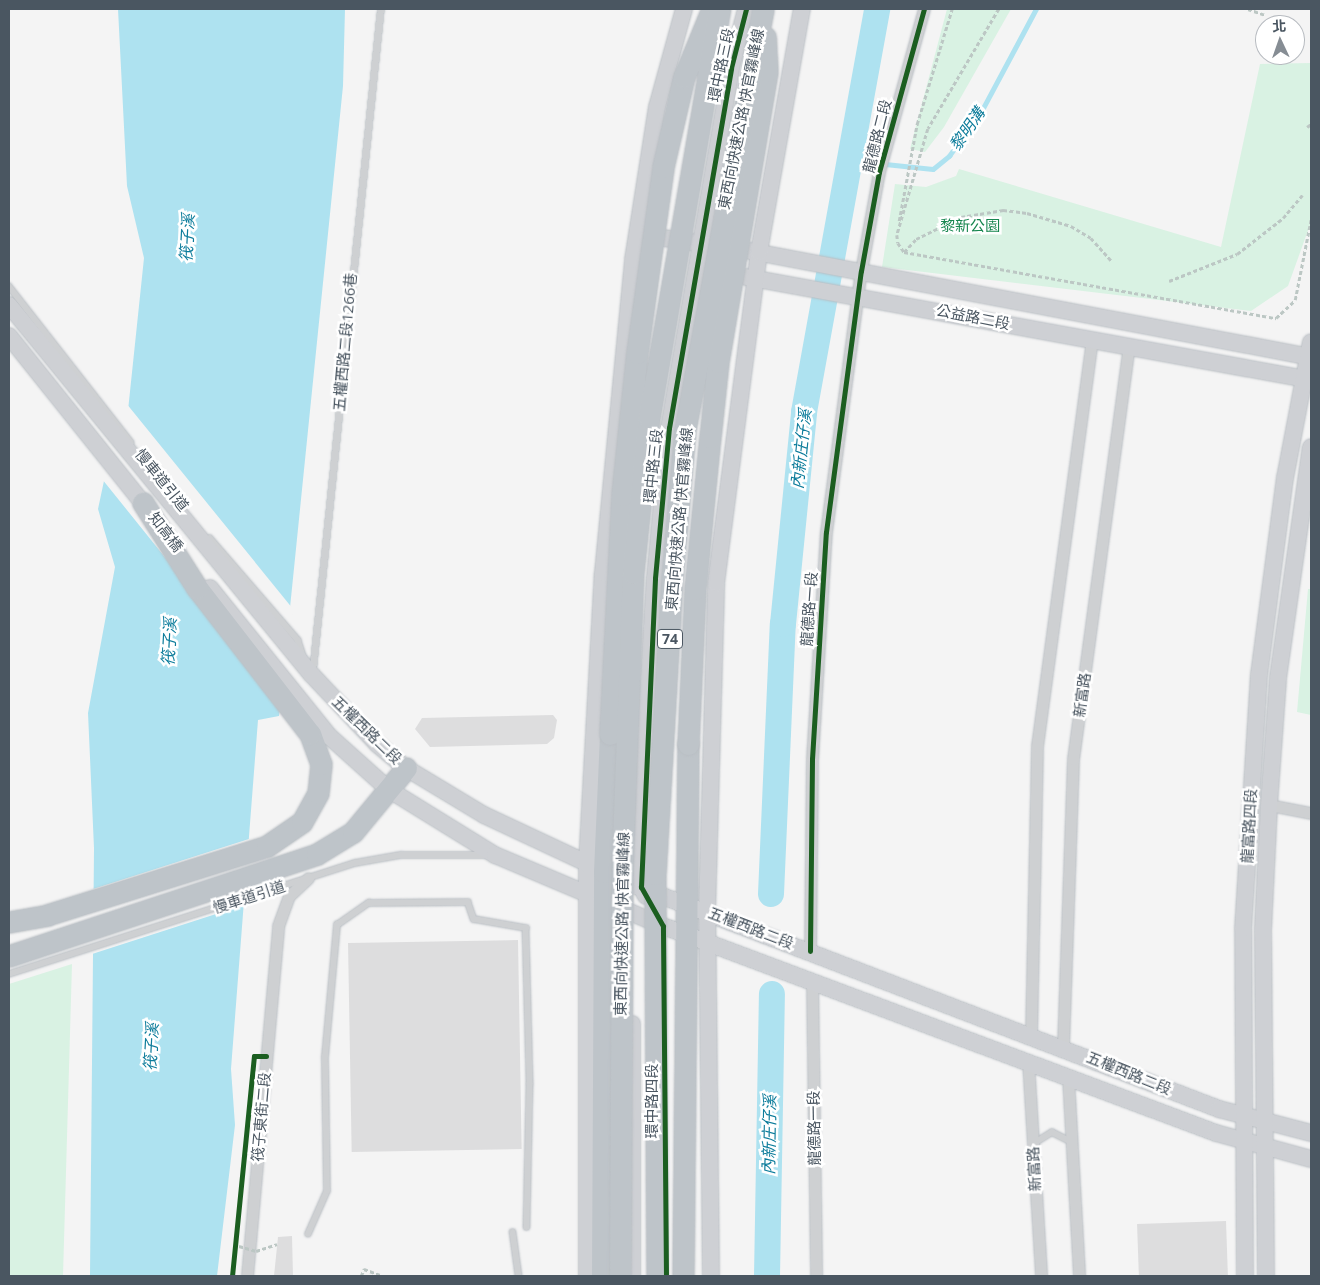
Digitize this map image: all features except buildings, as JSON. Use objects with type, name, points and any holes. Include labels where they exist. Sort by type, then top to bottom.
[{"type":"highway","points":[[602,1276],[604,1040],[596,868],[610,734],[622,495],[637,353],[663,167],[684,77],[712,9]]},
{"type":"highway","name":"東西向快速公路 快官霧峰線","points":[[620,1276],[622,870],[633,572],[649,418],[720,9]]},
{"type":"highway","points":[[683,1276],[686,934],[697,909],[688,744],[695,589],[716,380],[767,71],[763,9]]},
{"type":"highway","name":"東西向快速公路 快官霧峰線","points":[[657,1276],[656,874],[672,579],[685,430],[763,9]]},
{"type":"highway","points":[[9,922],[75,906],[267,846],[302,822],[318,793],[321,778],[318,751],[300,720],[197,588],[143,503]]},
{"type":"highway","points":[[9,956],[317,854],[353,832],[406,768]]},
{"type":"street","points":[[596,868],[603,573],[633,260],[657,107],[684,9]]},
{"type":"street","name":"環中路三段","points":[[631,912],[636,885],[644,575],[660,427],[737,9]]},
{"type":"street","name":"環中路三段","points":[[695,242],[731,68],[746,9]]},
{"type":"street","points":[[711,1276],[707,940],[697,909],[716,582],[759,252],[802,9]]},
{"type":"street","name":"龍德路二段","points":[[861,271],[886,145],[924,9]]},
{"type":"street","name":"公益路二段","points":[[637,234],[759,252],[1310,352]]},
{"type":"street","name":"公益路二段","points":[[633,260],[836,292],[1307,380]]},
{"type":"street","name":"龍德路一段","points":[[810,951],[812,759],[826,532],[861,271]]},
{"type":"street","points":[[9,305],[52,351]]},
{"type":"street","name":"知高橋","points":[[9,336],[35,366],[297,698]]},
{"type":"street","points":[[1031,1034],[1037,746],[1092,340]]},
{"type":"street","name":"新富路","points":[[1063,1046],[1073,760],[1129,346]]},
{"type":"street","name":"知高橋","points":[[52,351],[296,657]]},
{"type":"street","name":"龍富路四段","points":[[1245,1276],[1242,1140],[1243,929],[1259,675],[1285,478],[1307,380],[1310,352]]},
{"type":"street","name":"龍富路四段","points":[[1266,1276],[1262,1119],[1263,929],[1269,805],[1278,678],[1311,447]]},
{"type":"street","name":"五權西路二段","points":[[296,657],[377,744],[406,768],[484,815],[596,868],[697,909],[1242,1115],[1311,1133]]},
{"type":"street","name":"五權西路二段","points":[[297,698],[329,736],[388,789],[495,855],[663,926],[707,940],[1068,1077],[1242,1140],[1311,1159]]},
{"type":"street","points":[[1269,805],[1311,813]]},
{"type":"street","name":"筏子東街二段","points":[[247,1276],[278,926],[289,896],[308,878]]},
{"type":"street","points":[[636,885],[663,926]]},
{"type":"street","points":[[588,1276],[596,898]]},
{"type":"street","name":"環中路四段","points":[[631,912],[632,1276]]},
{"type":"street","name":"環中路四段","points":[[663,926],[666,1276]]},
{"type":"street","name":"龍德路一段","points":[[812,980],[816,1276]]},
{"type":"street","name":"新富路","points":[[1028,1061],[1041,1276]]},
{"type":"street","points":[[1068,1077],[1079,1276]]},
{"type":"lane","name":"五權西路二段1266巷","points":[[312,675],[381,9]]},
{"type":"lane","name":"慢車道引道","points":[[9,286],[52,351],[298,640],[312,675]]},
{"type":"lane","name":"慢車道引道","points":[[9,974],[355,862],[401,855],[495,855]]},
{"type":"lane","points":[[308,1234],[327,1191],[325,1057],[337,925],[369,903],[468,902],[474,920],[526,928],[530,1084],[527,1227]]},
{"type":"lane","points":[[1033,1144],[1052,1132],[1072,1142]]},
{"type":"lane","points":[[513,1232],[518,1276]]},
{"type":"path","points":[[904,252],[896,235],[911,155],[952,9]]},
{"type":"path","points":[[896,235],[928,129],[999,9]]},
{"type":"path","points":[[1248,9],[1265,15]]},
{"type":"path","points":[[1307,127],[1311,124]]},
{"type":"path","points":[[1169,281],[1237,254],[1283,218],[1302,195]]},
{"type":"path","points":[[904,252],[916,239],[961,217],[1003,210],[1027,212],[1071,226],[1091,238],[1112,261]]},
{"type":"path","points":[[904,252],[1276,318],[1295,300],[1311,220]]},
{"type":"path","points":[[235,1251],[237,1244],[256,1251],[277,1244]]},
{"type":"path","points":[[361,1276],[364,1269],[383,1276]]},
{"type":"green space","points":[[947,9],[1011,9],[944,127],[925,152],[910,149]]},
{"type":"green space","name":"黎新公園","points":[[1305,63],[1311,63],[1311,222],[1288,286],[1251,311],[882,267],[895,184],[926,187],[956,176],[959,169],[1221,247],[1260,65],[1305,65]]},
{"type":"green space","points":[[1308,589],[1311,589],[1311,715],[1297,712]]},
{"type":"green space","points":[[72,964],[63,1276],[9,1276],[9,984]]},
{"type":"water","name":"筏子溪","points":[[118,9],[345,9],[343,86],[279,716],[258,720],[231,1069],[235,1125],[217,1276],[90,1276],[94,848],[88,713],[115,567],[98,509],[111,448],[127,420],[144,258],[127,186]]},
{"type":"pier","points":[[126,403],[293,609],[283,704],[102,479],[108,448],[124,419]]},
{"type":"pier","points":[[252,838],[247,904],[89,955],[90,890]]},
{"type":"waterway","name":"內新庄仔溪","points":[[771,894],[783,624],[804,412],[877,9]]},
{"type":"waterway","name":"黎明溝","points":[[847,160],[933,169],[949,156],[982,110],[1036,9]]},
{"type":"waterway","name":"內新庄仔溪","points":[[767,1276],[772,994]]},
{"type":"cycle path","points":[[666,1276],[663,926],[641,887],[655,578],[669,428],[731,68],[746,9]]},
{"type":"cycle path","points":[[810,951],[812,759],[826,532],[861,271],[879,172],[924,9]]},
{"type":"cycle path","points":[[232,1276],[254,1056],[266,1056]]}]
